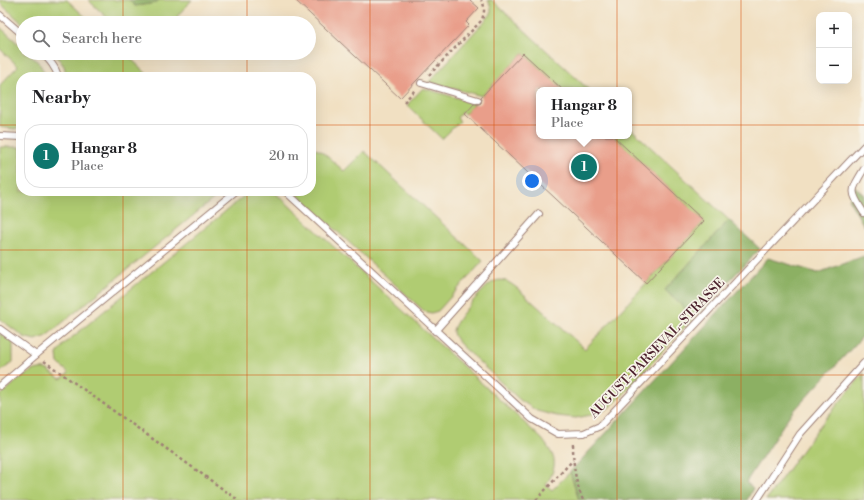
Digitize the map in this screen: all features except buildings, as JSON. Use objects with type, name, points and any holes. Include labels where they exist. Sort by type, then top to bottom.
[{"type":"lane","points":[[0,15],[16,29]]},
{"type":"lane","points":[[49,60],[56,72]]},
{"type":"lane","points":[[421,83],[478,100]]},
{"type":"lane","points":[[0,136],[16,137]]},
{"type":"lane","name":"AUGUST-PARSEVAL-STRASSE","points":[[290,196],[532,419],[558,434],[584,433],[600,426],[864,146]]},
{"type":"lane","points":[[864,169],[854,186],[853,196],[864,213]]},
{"type":"lane","points":[[0,386],[230,196]]},
{"type":"lane","points":[[435,331],[539,214]]},
{"type":"lane","points":[[0,329],[36,355]]},
{"type":"lane","points":[[756,500],[800,434],[864,363]]},
{"type":"path","points":[[404,102],[482,20],[485,11],[481,0]]},
{"type":"path","points":[[36,355],[238,500]]},
{"type":"path","points":[[573,433],[573,460],[577,486],[583,500]]},
{"type":"path","points":[[536,500],[573,460]]},
{"type":"green space","points":[[0,0],[67,0],[84,16],[16,16],[16,18],[0,3]]},
{"type":"green space","points":[[88,0],[129,0],[135,6],[156,3],[159,0],[192,0],[177,16],[105,16]]},
{"type":"green space","points":[[129,0],[159,0],[156,3],[135,6]]},
{"type":"green space","points":[[488,0],[492,0],[586,87],[560,87],[523,53],[482,96],[429,82],[491,14],[491,7]]},
{"type":"green space","points":[[0,27],[16,42],[16,60],[36,60],[44,72],[16,72],[16,129],[0,127],[0,85],[18,66],[0,49]]},
{"type":"green space","points":[[59,60],[132,60],[145,72],[66,72],[64,66]]},
{"type":"green space","points":[[423,88],[475,103],[465,114],[462,112],[457,118],[460,121],[442,139],[407,105]]},
{"type":"green space","points":[[632,130],[729,220],[665,290],[694,317],[619,399],[607,409],[591,415],[576,418],[557,416],[537,411],[520,400],[462,346],[454,335],[454,326],[464,312],[485,289],[498,280],[509,283],[517,288],[585,349],[704,221],[616,139],[632,139]]},
{"type":"green space","points":[[0,147],[16,147],[16,196],[217,196],[45,337],[35,340],[24,337],[0,319]]},
{"type":"green space","points":[[316,149],[321,151],[344,171],[364,151],[483,261],[438,311],[431,313],[424,311],[298,196],[316,196]]},
{"type":"green space","points":[[854,186],[864,195],[864,226],[849,200]]},
{"type":"green space","points":[[244,196],[278,196],[542,439],[553,456],[554,461],[553,471],[546,485],[552,490],[570,472],[579,500],[0,500],[0,396],[22,377],[36,370],[48,370],[61,379],[69,373],[58,363],[57,354],[64,344]]},
{"type":"green space","points":[[729,220],[760,249],[694,317],[665,290]]},
{"type":"green space","points":[[864,256],[864,335],[789,416],[746,482],[753,488],[747,500],[579,500],[570,472],[768,258],[818,273]]},
{"type":"green space","points":[[0,333],[13,343],[13,362],[0,372]]},
{"type":"green space","points":[[864,373],[864,500],[766,500],[818,428]]},
{"type":"place","name":"Hangar 8","points":[[584,167]]}]
